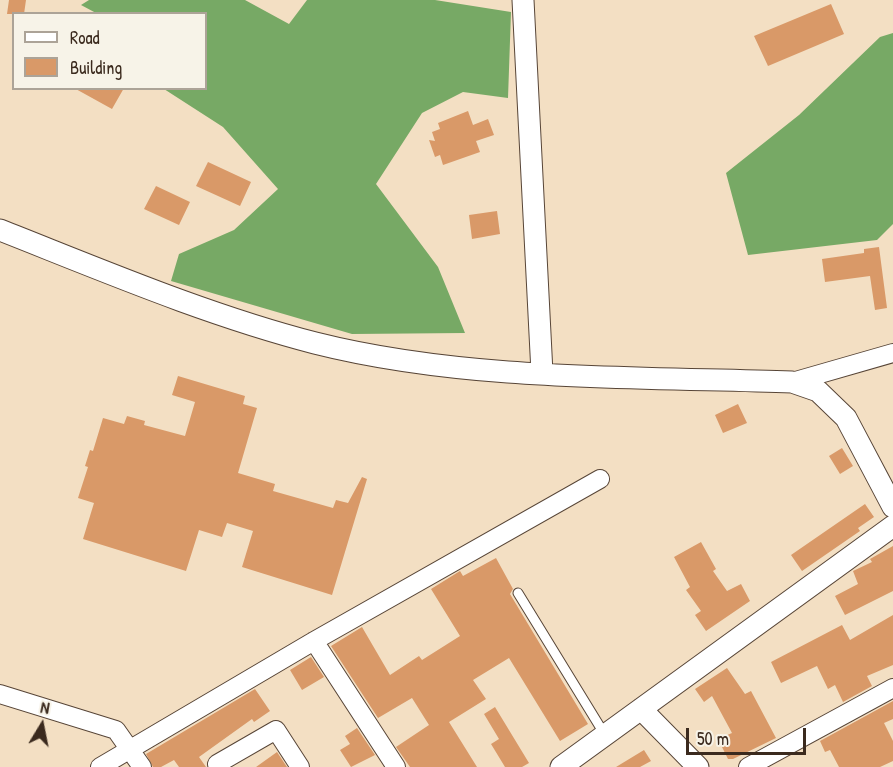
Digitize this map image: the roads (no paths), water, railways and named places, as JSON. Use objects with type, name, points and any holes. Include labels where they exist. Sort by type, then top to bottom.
[{"type":"street","points":[[523,0],[542,373]]},
{"type":"street","points":[[0,230],[201,309],[316,343],[445,366],[542,373],[792,382],[818,391],[846,418],[893,507]]},
{"type":"street","points":[[792,382],[893,353]]},
{"type":"street","points":[[100,767],[130,747],[314,641],[600,479]]},
{"type":"street","points":[[561,767],[893,526]]},
{"type":"street","points":[[314,641],[396,767]]},
{"type":"street","points":[[748,767],[893,688]]},
{"type":"street","points":[[0,694],[116,730],[142,767]]},
{"type":"street","points":[[641,709],[698,767]]},
{"type":"street","points":[[219,767],[217,764],[276,730],[300,767]]},
{"type":"lane","points":[[518,593],[605,735]]}]
